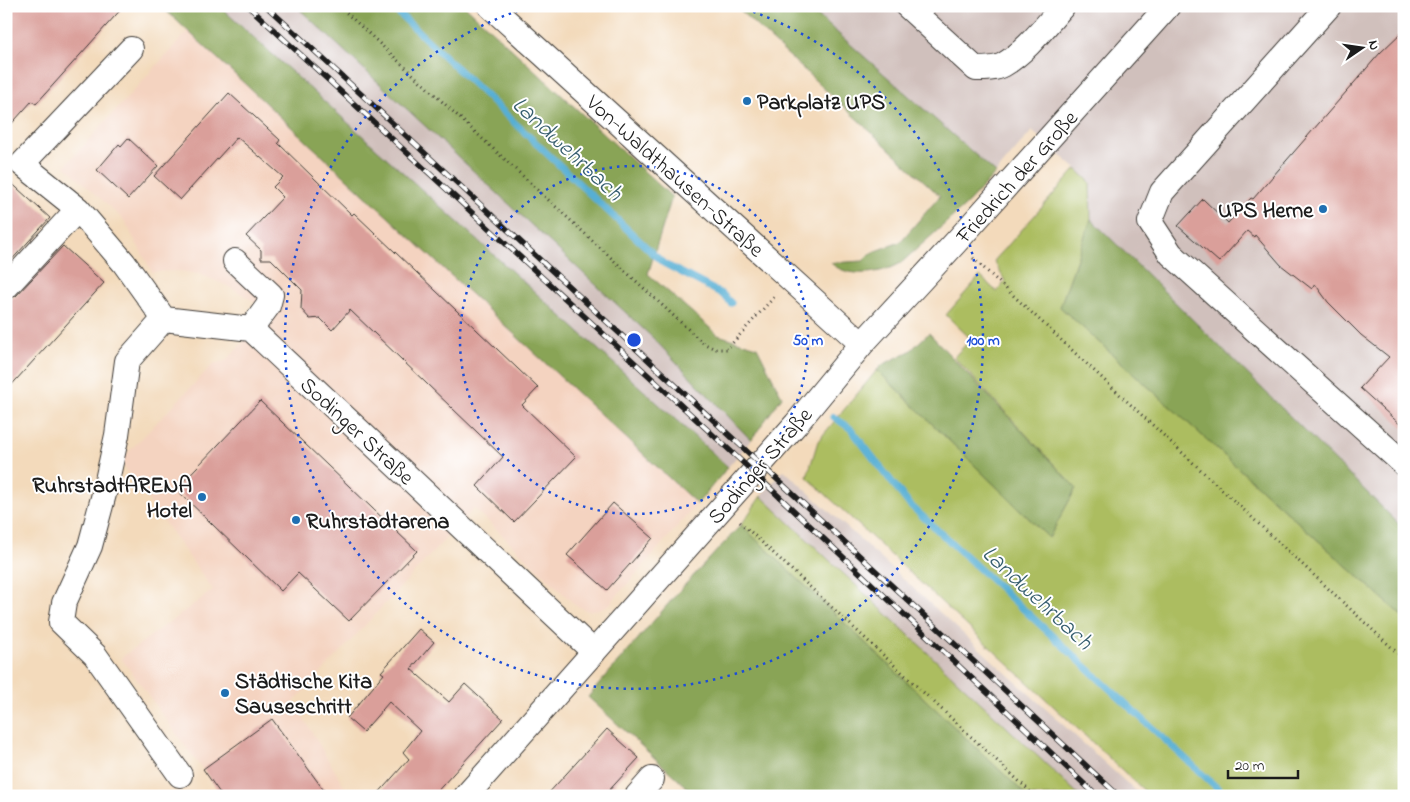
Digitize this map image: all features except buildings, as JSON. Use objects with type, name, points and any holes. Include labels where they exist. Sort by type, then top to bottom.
[{"type":"street","name":"Von-Waldthausen-Straße","points":[[490,6],[862,344]]},
{"type":"street","points":[[907,6],[976,69],[1002,65],[1025,47],[1063,6]]},
{"type":"street","name":"Friedrich der Große","points":[[862,344],[1168,6]]},
{"type":"street","points":[[1329,6],[1162,192],[1150,222],[1171,254],[1404,464]]},
{"type":"street","points":[[131,49],[22,164],[78,209],[124,262],[164,319],[251,329],[268,306],[271,295],[235,261]]},
{"type":"street","points":[[6,287],[78,209]]},
{"type":"street","points":[[164,319],[127,361],[117,435],[104,494],[90,546],[64,602],[60,622],[95,655],[180,775]]},
{"type":"street","name":"Sodinger Straße","points":[[251,329],[594,652]]},
{"type":"street","name":"Sodinger Straße","points":[[466,796],[796,424],[862,344]]},
{"type":"path","points":[[339,6],[703,342],[714,349],[727,349],[790,279]]},
{"type":"path","points":[[956,242],[1404,659]]},
{"type":"path","points":[[723,506],[1035,796]]},
{"type":"shaded area","points":[[219,6],[296,6],[653,338],[751,440],[728,467]]},
{"type":"shaded area","points":[[807,6],[1404,6],[1404,529],[1091,219],[1090,182],[1076,169],[1032,131],[996,173]]},
{"type":"shaded area","points":[[188,31],[697,504],[609,605],[588,611],[575,605],[474,508],[294,702],[350,796],[222,796],[121,658],[213,590],[120,461],[213,364],[226,361],[271,313],[234,289],[200,274],[178,271],[152,272],[124,220],[65,166]]},
{"type":"shaded area","points":[[784,470],[1141,796],[1080,796],[761,496]]},
{"type":"green space","points":[[161,6],[219,6],[728,467],[697,504]]},
{"type":"green space","points":[[296,6],[465,6],[672,197],[648,274],[718,335],[757,347],[782,397],[751,440],[653,338]]},
{"type":"green space","points":[[735,6],[807,6],[996,173],[967,204],[901,263],[884,270],[865,273],[856,273],[838,268],[831,263],[863,261],[871,253],[900,242],[940,196]]},
{"type":"green space","points":[[1076,169],[1090,182],[1091,219],[1060,307],[1404,618],[1404,796],[1150,796],[807,477],[818,441],[877,370],[1049,538],[1076,488],[954,357],[971,339],[946,315],[980,276],[997,292],[1005,281],[994,261]]},
{"type":"green space","points":[[1091,219],[1404,529],[1404,618],[1060,307]]},
{"type":"green space","points":[[929,333],[1076,488],[1049,538],[877,370],[882,365],[910,351]]},
{"type":"green space","points":[[761,496],[1080,796],[1027,796],[741,525]]},
{"type":"green space","points":[[741,525],[1027,796],[696,796],[588,697],[681,589]]},
{"type":"waterway","name":"Landwehrbach","points":[[391,6],[663,263],[722,294],[731,303]]},
{"type":"waterway","name":"Landwehrbach","points":[[834,417],[851,429],[908,503],[1226,796]]},
{"type":"railway","points":[[248,6],[737,457],[1097,796]]},
{"type":"railway","points":[[266,6],[1119,796]]},
{"type":"place","name":"Parkplatz UPS","points":[[747,101]]},
{"type":"place","name":"UPS Herne","points":[[1323,209]]},
{"type":"place","name":"RuhrstadtARENA Hotel","points":[[202,497]]},
{"type":"place","name":"Ruhrstadtarena","points":[[296,520]]},
{"type":"place","name":"Städtische Kita Sauseschritt","points":[[225,693]]}]
